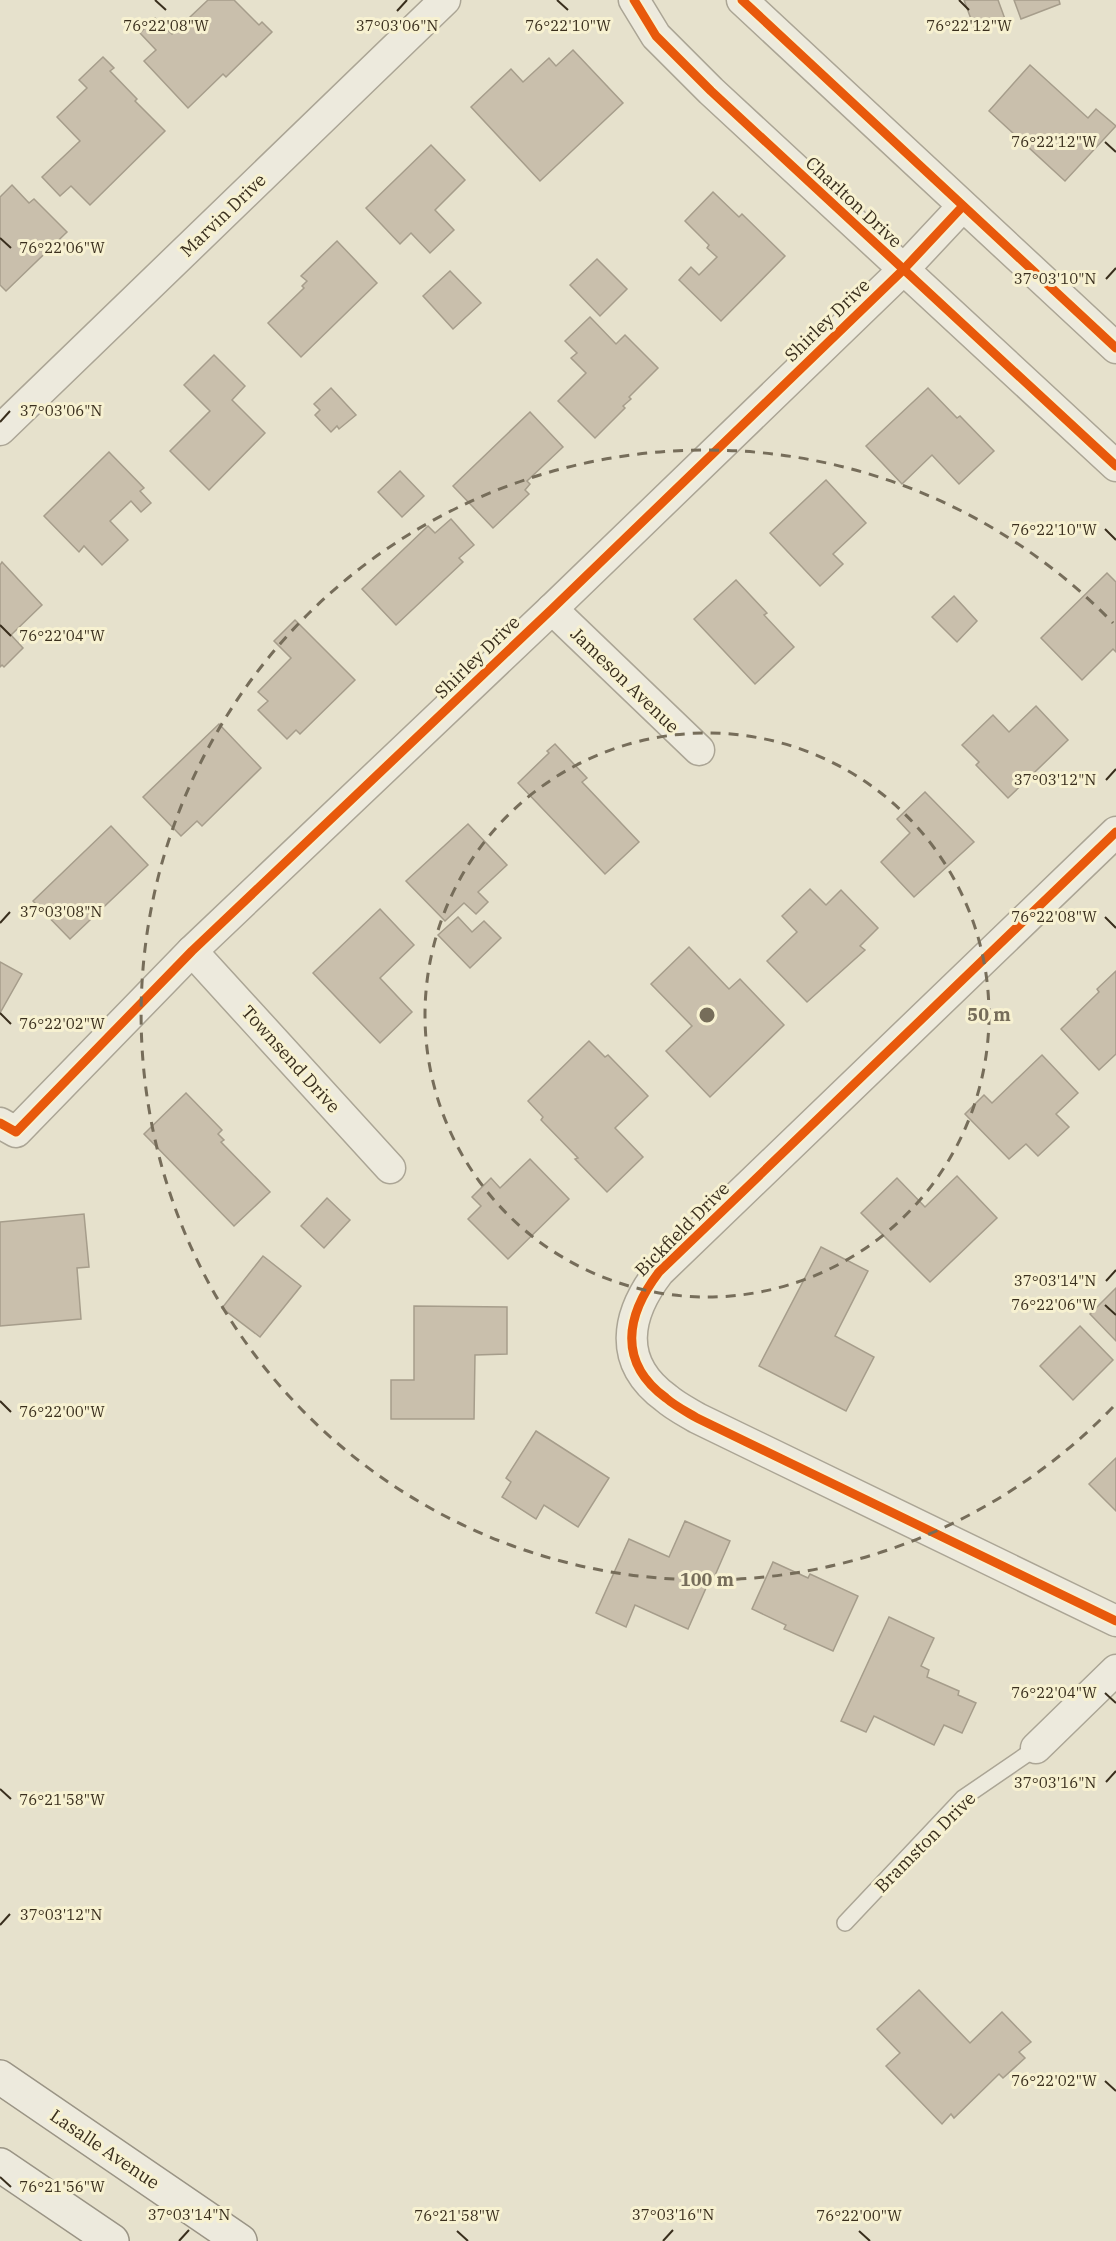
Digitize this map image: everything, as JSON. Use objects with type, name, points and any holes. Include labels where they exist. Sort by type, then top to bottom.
[{"type":"main road","name":"Lasalle Avenue","points":[[0,2077],[240,2241]]},
{"type":"main road","points":[[0,2165],[112,2241]]},
{"type":"street","name":"Marvin Drive","points":[[0,430],[445,0]]},
{"type":"street","name":"Charlton Drive","points":[[634,0],[645,21],[667,48],[1116,466]]},
{"type":"street","points":[[742,0],[1116,348]]},
{"type":"street","name":"Shirley Drive","points":[[8,1128],[552,609],[903,270],[962,207]]},
{"type":"street","name":"Jameson Avenue","points":[[552,609],[699,750]]},
{"type":"street","name":"Bickfield Drive","points":[[1116,832],[658,1272],[643,1292],[634,1315],[631,1340],[637,1363],[648,1382],[665,1398],[697,1418],[1116,1621]]},
{"type":"street","name":"Townsend Drive","points":[[192,951],[390,1168]]},
{"type":"street","name":"Bramston Drive","points":[[1036,1748],[1116,1670]]},
{"type":"lane","name":"Bramston Drive","points":[[845,1923],[963,1798],[1036,1748]]},
{"type":"building","points":[[208,0],[234,0],[259,25],[262,22],[272,32],[226,77],[223,74],[188,108],[144,61],[156,50],[140,33],[155,18],[172,34]]},
{"type":"building","points":[[964,0],[998,0],[1005,19],[975,30]]},
{"type":"building","points":[[1014,0],[1059,0],[1060,4],[1021,19]]},
{"type":"building","points":[[573,50],[623,103],[540,181],[471,107],[511,69],[523,82],[549,58],[556,66]]},
{"type":"building","points":[[103,57],[114,68],[110,71],[137,99],[135,101],[165,131],[90,205],[71,186],[60,196],[42,177],[80,141],[57,117],[87,88],[79,80]]},
{"type":"building","points":[[1030,65],[1088,118],[1096,109],[1116,126],[1065,181],[989,111]]},
{"type":"building","points":[[431,145],[465,180],[435,210],[454,230],[430,253],[411,233],[400,244],[366,208]]},
{"type":"building","points":[[12,185],[29,203],[34,199],[67,232],[6,291],[0,285],[0,197]]},
{"type":"building","points":[[713,192],[739,217],[742,214],[785,256],[721,321],[679,280],[691,267],[699,275],[717,257],[707,248],[709,245],[685,221]]},
{"type":"building","points":[[337,241],[377,283],[301,357],[268,323],[304,288],[302,286],[307,281],[301,276]]},
{"type":"building","points":[[597,259],[627,289],[600,316],[570,285]]},
{"type":"building","points":[[450,271],[481,303],[453,329],[423,296]]},
{"type":"building","points":[[590,317],[616,344],[625,335],[658,368],[629,397],[631,399],[623,406],[625,408],[595,438],[558,401],[586,373],[571,358],[577,353],[565,341]]},
{"type":"building","points":[[214,355],[245,386],[232,400],[265,433],[209,490],[170,451],[210,411],[184,385]]},
{"type":"building","points":[[331,388],[356,415],[339,429],[337,426],[331,432],[315,415],[320,410],[314,404]]},
{"type":"building","points":[[928,388],[957,418],[960,416],[994,451],[959,484],[932,455],[902,484],[866,446]]},
{"type":"building","points":[[530,412],[563,447],[527,481],[530,484],[525,490],[529,494],[493,528],[453,486]]},
{"type":"building","points":[[109,452],[144,488],[140,491],[151,503],[141,512],[131,501],[110,521],[128,540],[102,565],[84,546],[79,552],[44,516]]},
{"type":"building","points":[[400,471],[424,496],[402,517],[378,492]]},
{"type":"building","points":[[826,480],[866,523],[833,554],[843,564],[820,586],[770,533]]},
{"type":"building","points":[[451,519],[474,545],[459,558],[463,562],[396,625],[362,589],[428,526],[435,533]]},
{"type":"building","points":[[2,562],[42,605],[11,635],[23,648],[4,667],[2,665],[0,667],[0,565]]},
{"type":"building","points":[[1107,573],[1116,582],[1116,652],[1113,649],[1082,680],[1041,638]]},
{"type":"building","points":[[736,580],[767,613],[764,615],[794,647],[755,684],[694,619]]},
{"type":"building","points":[[954,596],[977,621],[957,642],[932,617]]},
{"type":"building","points":[[295,620],[355,680],[300,734],[296,730],[287,739],[258,710],[268,701],[258,692],[291,658],[274,641]]},
{"type":"building","points":[[1036,706],[1068,740],[1008,798],[976,765],[979,762],[962,745],[993,715],[1009,732]]},
{"type":"building","points":[[219,724],[261,768],[202,826],[197,821],[181,836],[143,797]]},
{"type":"building","points":[[555,744],[587,778],[582,782],[639,842],[605,874],[518,783],[549,753],[547,751]]},
{"type":"building","points":[[925,792],[974,842],[914,897],[881,862],[910,833],[897,819]]},
{"type":"building","points":[[468,824],[507,865],[478,892],[488,902],[476,914],[464,903],[445,921],[406,881]]},
{"type":"building","points":[[111,826],[148,865],[70,939],[33,901]]},
{"type":"building","points":[[810,889],[826,905],[841,890],[878,928],[860,946],[865,950],[807,1002],[767,961],[797,932],[782,916]]},
{"type":"building","points":[[380,909],[414,945],[380,978],[412,1012],[380,1043],[313,973]]},
{"type":"building","points":[[458,917],[472,932],[484,921],[501,938],[470,968],[438,935]]},
{"type":"building","points":[[689,947],[729,989],[740,979],[784,1025],[710,1097],[666,1051],[692,1026],[651,984]]},
{"type":"building","points":[[0,962],[22,974],[0,1013]]},
{"type":"building","points":[[1116,971],[1116,1054],[1099,1070],[1061,1029],[1099,992],[1097,989]]},
{"type":"building","points":[[589,1041],[605,1057],[608,1055],[648,1096],[615,1128],[643,1157],[607,1192],[541,1120],[543,1117],[528,1101]]},
{"type":"building","points":[[1042,1055],[1078,1093],[1056,1114],[1069,1127],[1038,1156],[1026,1144],[1009,1159],[965,1114],[984,1095],[992,1103]]},
{"type":"building","points":[[186,1093],[222,1130],[218,1134],[224,1140],[221,1142],[270,1192],[234,1226],[144,1134]]},
{"type":"building","points":[[530,1159],[569,1199],[508,1259],[468,1219],[481,1206],[472,1197],[491,1178],[500,1188]]},
{"type":"building","points":[[957,1176],[997,1218],[930,1282],[861,1213],[897,1178],[925,1207]]},
{"type":"building","points":[[327,1198],[350,1220],[324,1248],[301,1226]]},
{"type":"building","points":[[84,1214],[89,1267],[77,1268],[81,1319],[0,1326],[0,1222]]},
{"type":"building","points":[[821,1247],[868,1271],[835,1336],[874,1357],[846,1411],[759,1366]]},
{"type":"building","points":[[263,1256],[301,1286],[260,1337],[222,1308]]},
{"type":"building","points":[[1116,1288],[1116,1341],[1090,1314]]},
{"type":"building","points":[[414,1306],[507,1307],[507,1354],[475,1355],[474,1419],[391,1419],[391,1380],[414,1380]]},
{"type":"building","points":[[1080,1326],[1113,1360],[1073,1400],[1040,1366]]},
{"type":"building","points":[[536,1431],[609,1478],[578,1527],[544,1505],[536,1519],[502,1497],[511,1482],[506,1478]]},
{"type":"building","points":[[1116,1458],[1116,1511],[1089,1484]]},
{"type":"building","points":[[685,1521],[730,1541],[688,1629],[635,1605],[626,1627],[596,1613],[629,1539],[669,1557]]},
{"type":"building","points":[[773,1562],[808,1578],[810,1574],[858,1596],[833,1651],[784,1629],[786,1625],[752,1609]]},
{"type":"building","points":[[889,1617],[934,1638],[921,1666],[929,1670],[927,1677],[959,1691],[958,1695],[976,1703],[962,1733],[944,1725],[934,1745],[874,1716],[866,1732],[841,1721]]},
{"type":"building","points":[[919,1990],[970,2043],[1002,2012],[1031,2042],[1019,2052],[1025,2058],[1003,2078],[999,2074],[954,2118],[951,2114],[942,2124],[886,2066],[900,2053],[877,2029]]},
{"type":"cycle path","points":[[634,0],[656,36],[711,91],[1116,466]]},
{"type":"cycle path","points":[[742,0],[1116,348]]},
{"type":"cycle path","points":[[0,1123],[16,1132],[192,951],[552,609],[903,270],[962,207]]},
{"type":"cycle path","points":[[1116,832],[659,1272],[639,1305],[632,1338],[634,1354],[650,1384],[685,1411],[1116,1621]]}]
